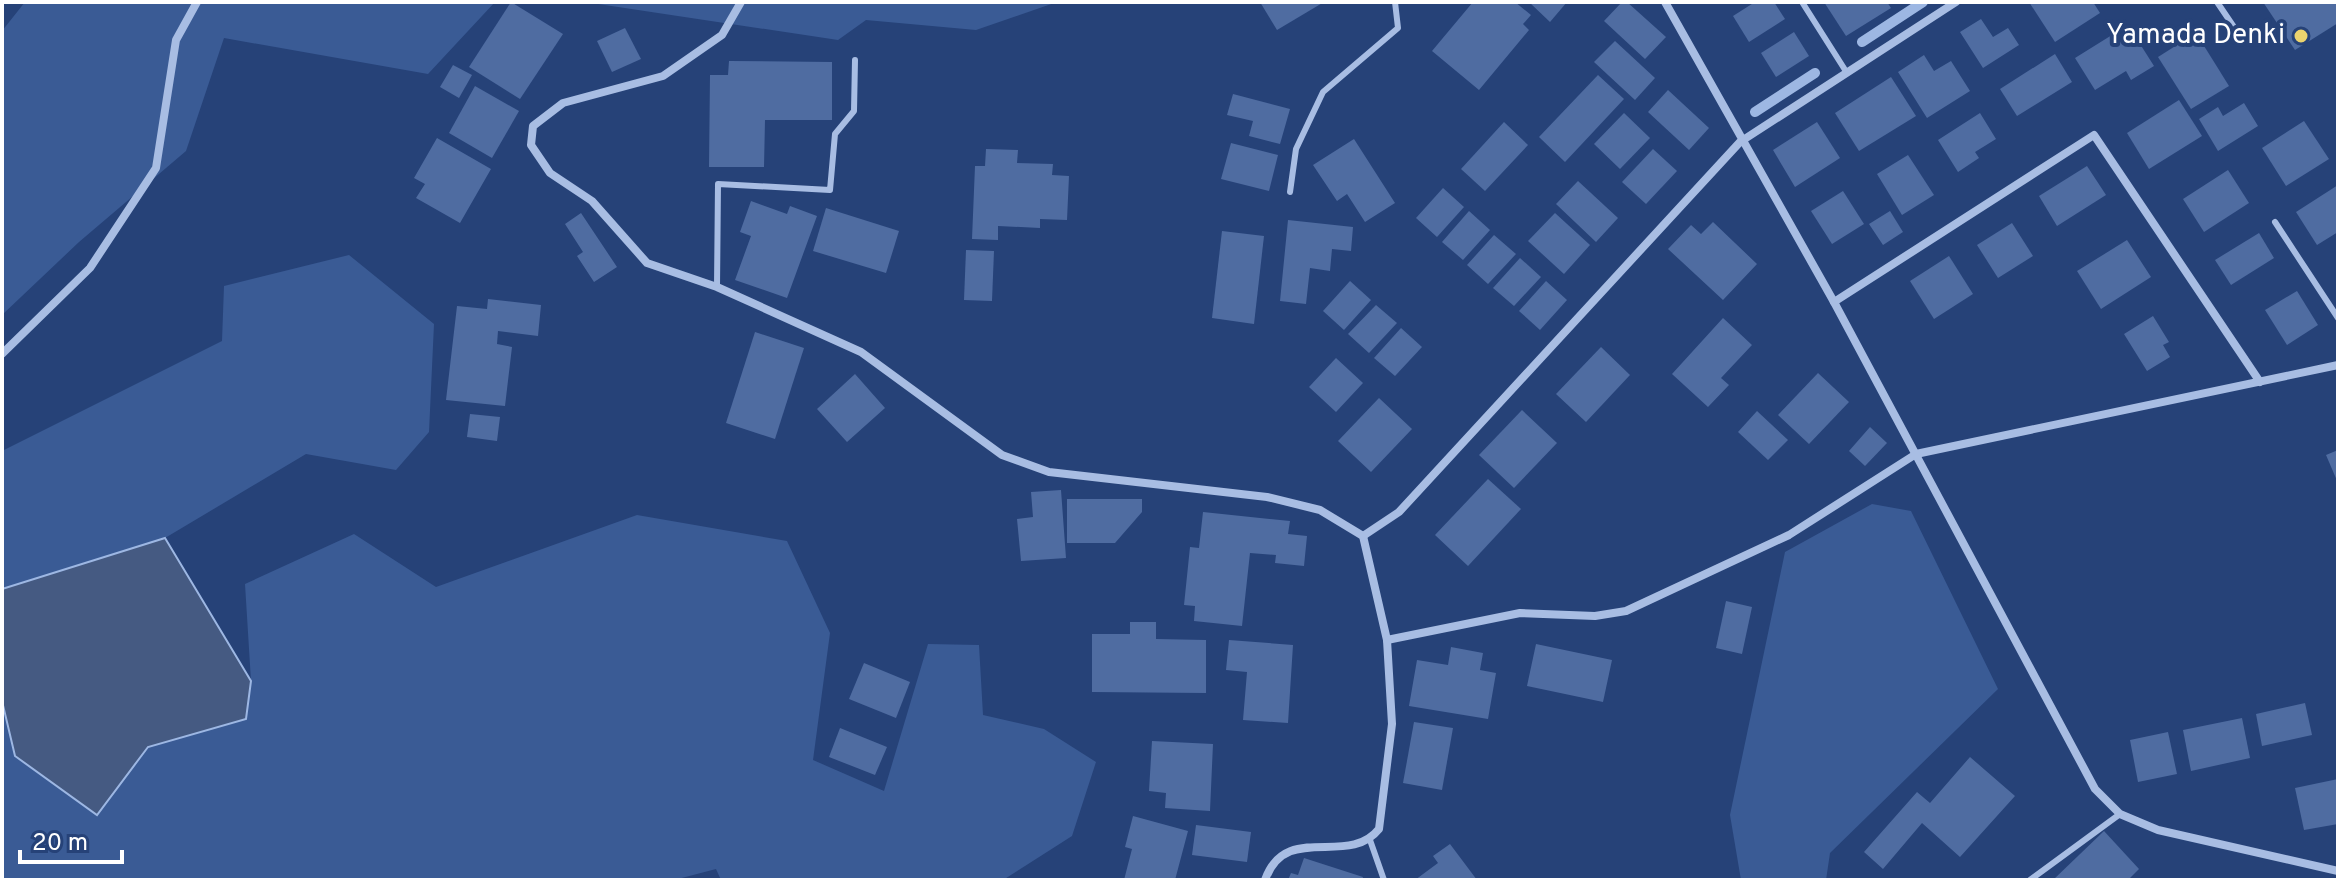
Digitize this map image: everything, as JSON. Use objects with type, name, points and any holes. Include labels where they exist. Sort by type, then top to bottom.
[{"type":"street","points":[[2,354],[90,268],[156,168],[176,40],[197,2]]},
{"type":"street","points":[[741,2],[722,35],[663,76],[563,103],[533,126],[531,145],[550,173],[592,201],[647,263],[717,287],[861,352],[1002,455],[1049,472],[1267,497],[1320,510],[1363,536],[1387,640],[1392,724],[1379,829],[1370,840],[1289,850],[1275,861],[1265,880]]},
{"type":"street","points":[[1665,2],[1740,142],[1834,302],[2095,789],[2120,814],[2158,830],[2338,871]]},
{"type":"street","points":[[1363,536],[1399,512],[1740,142],[1956,2]]},
{"type":"street","points":[[1834,302],[2094,135],[2260,382]]},
{"type":"street","points":[[1387,640],[1520,613],[1595,616],[1626,611],[1789,535],[1916,454],[2338,365]]},
{"type":"lane","points":[[1290,192],[1296,149],[1323,92],[1398,28],[1395,2]]},
{"type":"lane","points":[[1802,2],[1847,73]]},
{"type":"lane","points":[[2217,2],[2238,33]]},
{"type":"lane","points":[[717,287],[718,184],[830,190],[835,134],[854,111],[855,60]]},
{"type":"lane","points":[[2275,222],[2338,318]]},
{"type":"lane","points":[[2030,880],[2120,814]]},
{"type":"lane","points":[[1370,840],[1384,880]]},
{"type":"shaded area","points":[[25,2],[495,2],[428,74],[224,38],[186,151],[79,242],[2,315],[2,31]]},
{"type":"shaded area","points":[[585,2],[1057,2],[976,30],[866,20],[838,40]]},
{"type":"shaded area","points":[[349,255],[434,324],[429,432],[396,470],[306,454],[165,538],[2,589],[2,451],[222,341],[224,286]]},
{"type":"shaded area","points":[[1872,504],[1911,511],[1998,689],[1830,853],[1826,880],[1741,880],[1730,815],[1785,552]]},
{"type":"shaded area","points":[[637,515],[787,541],[830,633],[813,760],[884,791],[928,644],[979,645],[983,715],[1044,729],[1096,762],[1072,836],[1003,880],[721,880],[716,869],[674,880],[2,880],[2,701],[15,756],[97,815],[148,747],[246,719],[251,681],[245,584],[354,534],[436,587]]},
{"type":"shaded area","points":[[165,538],[251,681],[246,719],[148,747],[97,815],[15,756],[2,701],[2,589]]},
{"type":"building","points":[[511,2],[563,34],[520,99],[469,67]]},
{"type":"building","points":[[1260,2],[1324,2],[1277,30]]},
{"type":"building","points":[[1473,2],[1515,2],[1531,15],[1523,24],[1529,30],[1479,90],[1432,51]]},
{"type":"building","points":[[1529,2],[1567,2],[1550,22]]},
{"type":"building","points":[[1622,2],[1627,2],[1666,37],[1645,59],[1604,21]]},
{"type":"building","points":[[1755,2],[1774,2],[1785,19],[1749,42],[1733,16]]},
{"type":"building","points":[[1824,2],[1887,2],[1891,8],[1846,36]]},
{"type":"building","points":[[2029,2],[2093,2],[2100,13],[2055,42]]},
{"type":"building","name":"Yamada Denki","points":[[2263,2],[2338,2],[2338,23],[2295,50]]},
{"type":"building","points":[[1981,19],[1993,37],[2008,28],[2019,45],[1983,68],[1960,32]]},
{"type":"building","points":[[2128,25],[2154,66],[2131,80],[2126,71],[2095,90],[2075,58]]},
{"type":"building","points":[[625,28],[641,59],[612,72],[597,41]]},
{"type":"building","points":[[1794,32],[1809,56],[1776,77],[1761,53]]},
{"type":"building","points":[[2196,33],[2229,86],[2191,109],[2158,57]]},
{"type":"building","points":[[1615,41],[1655,78],[1635,100],[1594,62]]},
{"type":"building","points":[[2055,54],[2072,82],[2017,116],[2000,89]]},
{"type":"building","points":[[1924,55],[1934,71],[1951,61],[1970,91],[1927,118],[1898,72]]},
{"type":"building","points":[[729,61],[832,62],[832,120],[765,120],[764,167],[709,167],[710,75],[728,75]]},
{"type":"building","points":[[453,65],[472,75],[459,98],[440,87]]},
{"type":"building","points":[[1598,75],[1624,99],[1565,162],[1539,137]]},
{"type":"building","points":[[1891,77],[1916,116],[1859,151],[1835,113]]},
{"type":"building","points":[[475,86],[519,111],[492,158],[449,133]]},
{"type":"building","points":[[1668,90],[1709,128],[1689,150],[1648,112]]},
{"type":"building","points":[[1233,94],[1290,109],[1280,144],[1249,136],[1253,121],[1227,115]]},
{"type":"building","points":[[2179,100],[2202,136],[2149,169],[2127,133]]},
{"type":"building","points":[[2244,103],[2258,126],[2218,151],[2199,119],[2218,107],[2223,116]]},
{"type":"building","points":[[1624,113],[1650,138],[1620,169],[1594,144]]},
{"type":"building","points":[[1980,113],[1996,139],[1975,152],[1979,158],[1958,172],[1938,140]]},
{"type":"building","points":[[2304,121],[2329,159],[2286,186],[2262,148]]},
{"type":"building","points":[[1504,122],[1528,145],[1485,191],[1461,169]]},
{"type":"building","points":[[1817,122],[1840,158],[1795,187],[1773,150]]},
{"type":"building","points":[[437,138],[491,169],[460,223],[416,198],[425,184],[414,178]]},
{"type":"building","points":[[1354,139],[1395,203],[1365,222],[1347,194],[1337,201],[1313,165]]},
{"type":"building","points":[[1231,143],[1278,155],[1269,191],[1221,179]]},
{"type":"building","points":[[986,149],[1018,150],[1017,163],[1053,164],[1052,175],[1069,176],[1067,220],[1040,219],[1040,228],[998,226],[998,240],[972,239],[975,166],[985,166]]},
{"type":"building","points":[[1653,149],[1677,171],[1646,204],[1622,182]]},
{"type":"building","points":[[1908,155],[1934,195],[1902,215],[1877,174]]},
{"type":"building","points":[[2087,166],[2106,195],[2057,226],[2039,196]]},
{"type":"building","points":[[2228,170],[2249,203],[2204,232],[2183,199]]},
{"type":"building","points":[[1578,181],[1618,218],[1596,242],[1556,204]]},
{"type":"building","points":[[2338,185],[2338,232],[2317,245],[2296,212]]},
{"type":"building","points":[[1443,188],[1464,207],[1437,237],[1416,218]]},
{"type":"building","points":[[1843,191],[1864,224],[1832,244],[1811,211]]},
{"type":"building","points":[[751,201],[787,214],[790,206],[817,216],[787,298],[735,280],[751,236],[740,232]]},
{"type":"building","points":[[826,208],[899,231],[886,273],[813,251]]},
{"type":"building","points":[[1469,211],[1490,230],[1463,260],[1442,242]]},
{"type":"building","points":[[1890,211],[1903,232],[1883,245],[1869,224]]},
{"type":"building","points":[[581,213],[617,267],[594,282],[577,256],[583,252],[565,224]]},
{"type":"building","points":[[1555,213],[1590,245],[1564,274],[1528,241]]},
{"type":"building","points":[[1288,220],[1353,227],[1351,251],[1332,249],[1330,271],[1310,268],[1306,304],[1280,301]]},
{"type":"building","points":[[1713,222],[1757,264],[1723,300],[1668,249],[1691,225],[1701,234]]},
{"type":"building","points":[[2012,223],[2033,256],[1998,278],[1977,245]]},
{"type":"building","points":[[1222,231],[1264,236],[1254,324],[1212,318]]},
{"type":"building","points":[[2259,233],[2274,258],[2231,285],[2215,260]]},
{"type":"building","points":[[1494,235],[1516,254],[1488,284],[1467,265]]},
{"type":"building","points":[[2127,240],[2151,277],[2101,309],[2077,271]]},
{"type":"building","points":[[966,250],[994,251],[992,301],[964,300]]},
{"type":"building","points":[[1949,256],[1973,294],[1934,319],[1910,281]]},
{"type":"building","points":[[1520,258],[1541,277],[1514,306],[1493,288]]},
{"type":"building","points":[[1350,281],[1371,300],[1344,330],[1323,311]]},
{"type":"building","points":[[1546,281],[1567,300],[1540,330],[1519,311]]},
{"type":"building","points":[[2297,291],[2318,325],[2287,345],[2265,310]]},
{"type":"building","points":[[488,299],[541,305],[538,336],[498,331],[497,344],[512,347],[505,406],[446,400],[457,306],[487,309]]},
{"type":"building","points":[[1376,305],[1397,323],[1369,353],[1348,334]]},
{"type":"building","points":[[2153,316],[2169,342],[2163,345],[2170,357],[2147,371],[2124,334]]},
{"type":"building","points":[[1723,318],[1752,345],[1721,378],[1729,385],[1708,407],[1672,374]]},
{"type":"building","points":[[1401,328],[1422,347],[1395,376],[1374,358]]},
{"type":"building","points":[[755,332],[804,348],[775,439],[726,423]]},
{"type":"building","points":[[1601,347],[1630,375],[1586,422],[1556,394]]},
{"type":"building","points":[[1336,358],[1363,383],[1336,412],[1309,387]]},
{"type":"building","points":[[1818,373],[1849,402],[1809,444],[1778,415]]},
{"type":"building","points":[[855,374],[885,408],[847,442],[817,409]]},
{"type":"building","points":[[1379,398],[1412,429],[1371,472],[1338,441]]},
{"type":"building","points":[[1522,410],[1557,443],[1514,488],[1479,455]]},
{"type":"building","points":[[1757,411],[1788,440],[1768,460],[1738,432]]},
{"type":"building","points":[[470,414],[500,417],[497,441],[467,437]]},
{"type":"building","points":[[1870,427],[1887,443],[1865,466],[1849,451]]},
{"type":"building","points":[[2338,450],[2338,483],[2326,455]]},
{"type":"building","points":[[1488,479],[1521,509],[1468,566],[1435,535]]},
{"type":"building","points":[[1061,490],[1066,558],[1021,561],[1017,519],[1033,517],[1031,492]]},
{"type":"building","points":[[1067,499],[1142,499],[1142,512],[1115,543],[1067,543]]},
{"type":"building","points":[[1203,512],[1290,521],[1288,534],[1307,536],[1304,566],[1275,563],[1276,555],[1250,553],[1242,626],[1194,621],[1195,606],[1184,605],[1190,547],[1199,548]]},
{"type":"building","points":[[1726,601],[1752,607],[1742,654],[1716,648]]},
{"type":"building","points":[[1130,622],[1156,622],[1156,639],[1206,640],[1206,693],[1092,692],[1092,634],[1130,634]]},
{"type":"building","points":[[1229,640],[1293,645],[1288,723],[1243,720],[1247,672],[1226,670]]},
{"type":"building","points":[[1536,644],[1612,660],[1603,702],[1527,686]]},
{"type":"building","points":[[1451,647],[1483,653],[1480,670],[1496,673],[1488,719],[1409,706],[1417,660],[1448,665]]},
{"type":"building","points":[[864,663],[910,682],[896,718],[849,699]]},
{"type":"building","points":[[2305,703],[2312,735],[2262,746],[2256,714]]},
{"type":"building","points":[[2242,718],[2250,758],[2191,771],[2183,730]]},
{"type":"building","points":[[1414,722],[1453,728],[1442,790],[1403,783]]},
{"type":"building","points":[[840,728],[887,747],[875,775],[829,757]]},
{"type":"building","points":[[2168,732],[2177,774],[2138,782],[2130,740]]},
{"type":"building","points":[[1152,741],[1213,744],[1210,811],[1165,808],[1166,793],[1149,791]]},
{"type":"building","points":[[1970,757],[2015,796],[1960,857],[1922,823],[1883,869],[1864,852],[1917,792],[1930,803]]},
{"type":"building","points":[[2338,779],[2338,824],[2304,830],[2295,788]]},
{"type":"building","points":[[1133,816],[1188,831],[1175,880],[1124,880],[1132,849],[1125,847]]},
{"type":"building","points":[[1196,825],[1251,832],[1247,862],[1192,855]]},
{"type":"building","points":[[2104,831],[2139,869],[2128,880],[2053,880]]},
{"type":"building","points":[[1450,844],[1477,880],[1415,880],[1438,863],[1433,856]]},
{"type":"building","points":[[1304,858],[1363,877],[1362,880],[1288,880],[1291,873],[1298,875]]},
{"type":"waterway","points":[[1862,42],[1923,2]]},
{"type":"waterway","points":[[1755,112],[1815,73]]},
{"type":"place","name":"Yamada Denki","points":[[2301,36]]}]
